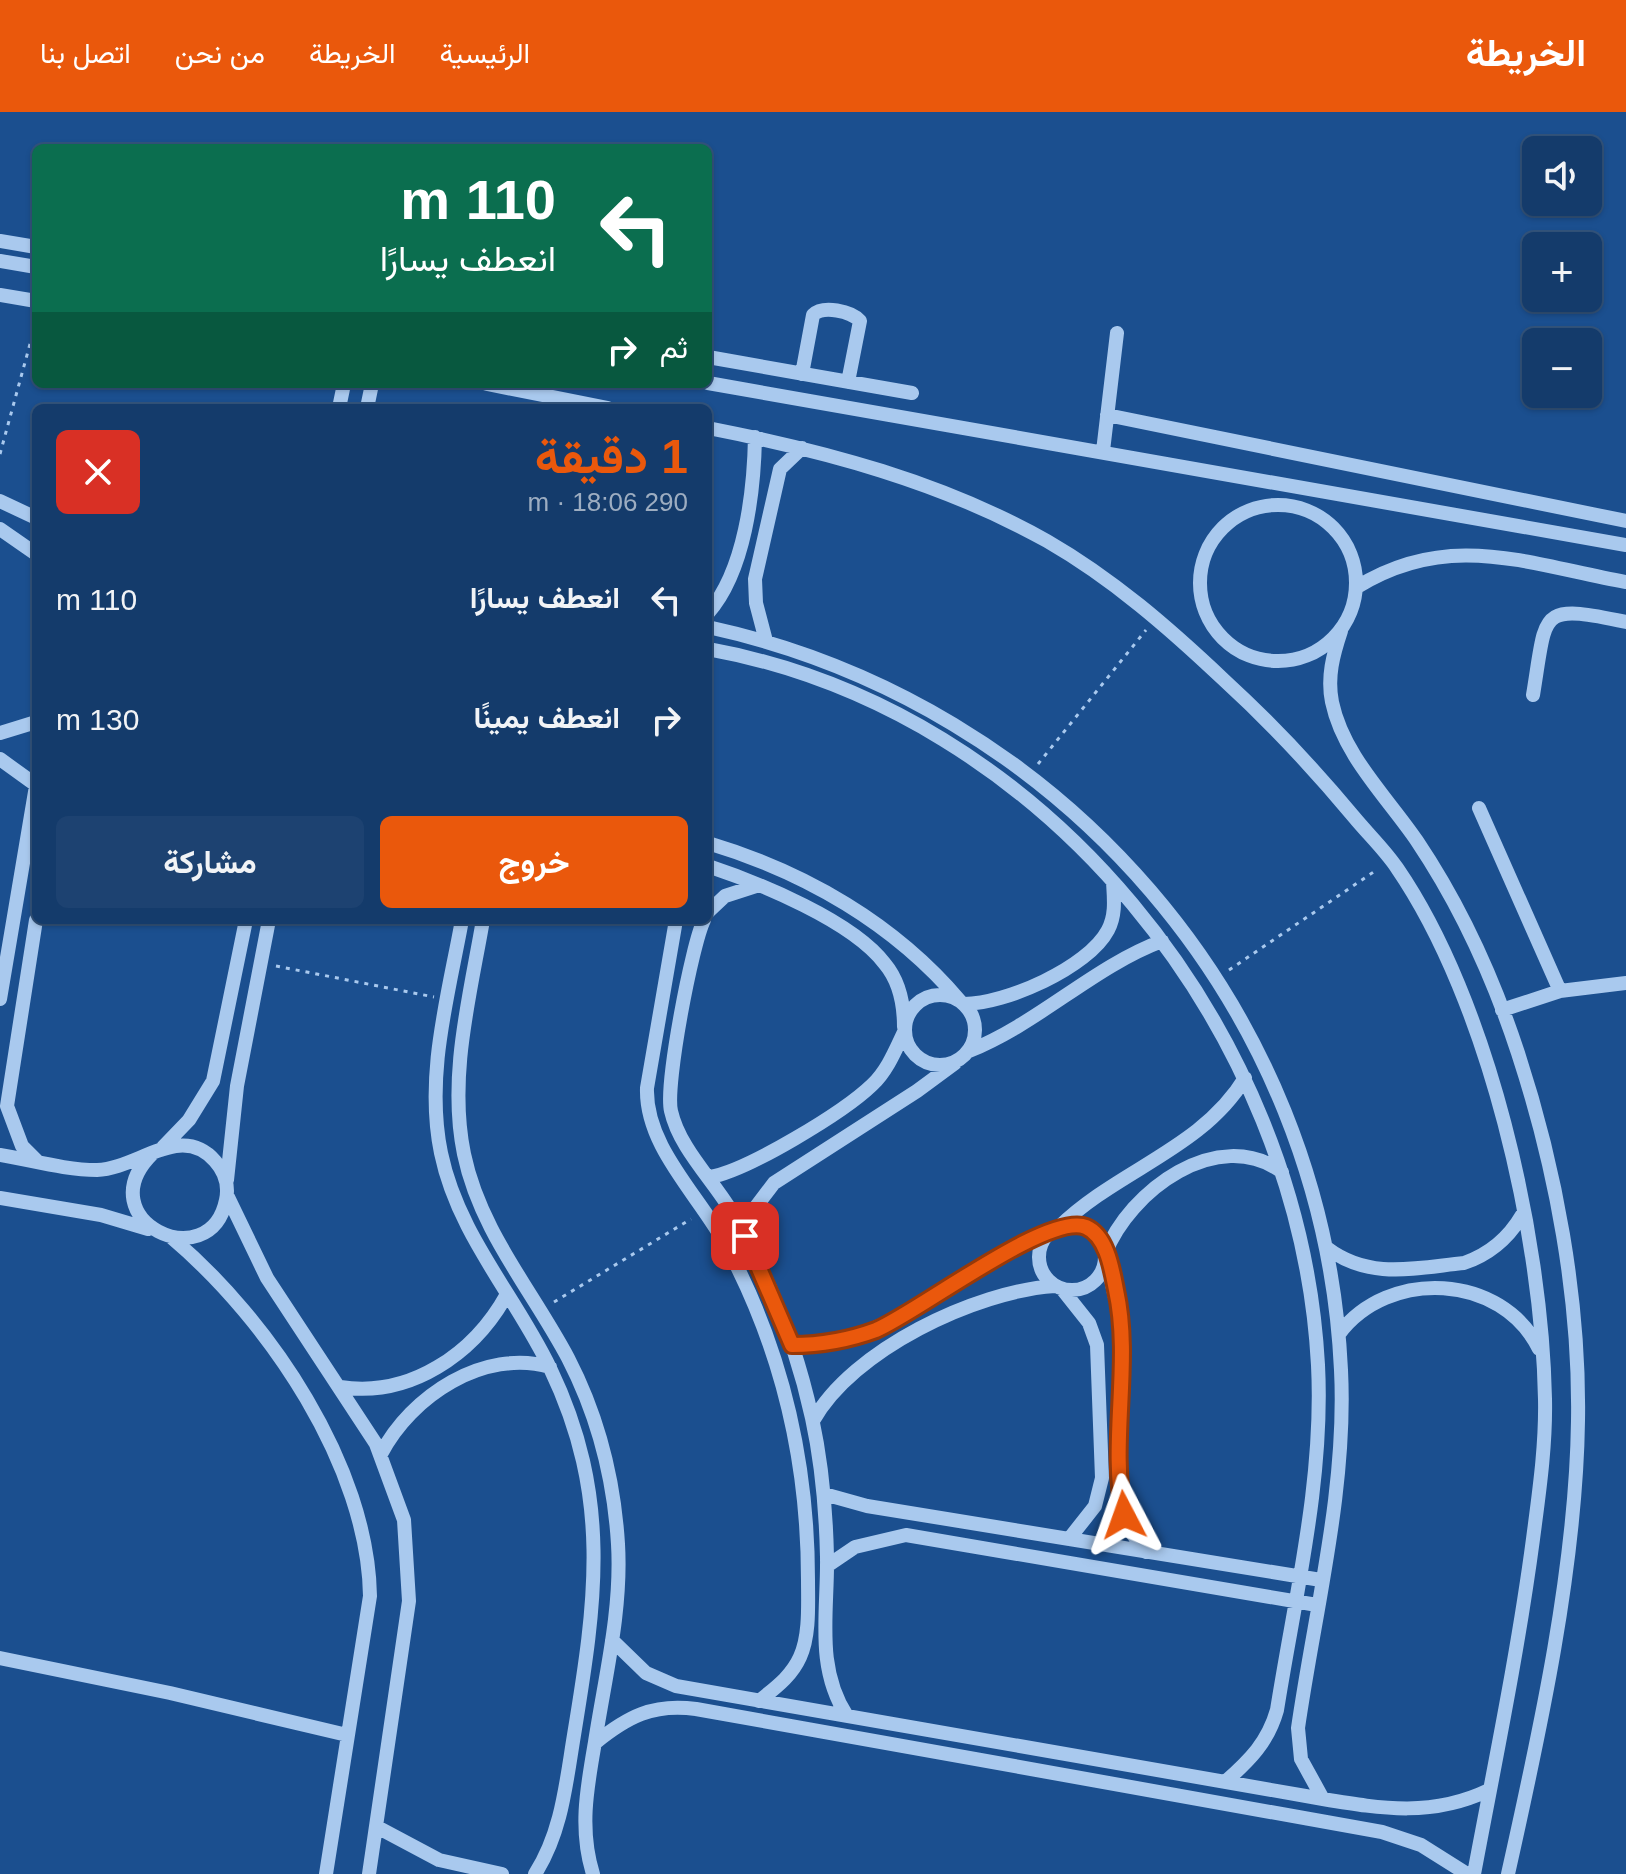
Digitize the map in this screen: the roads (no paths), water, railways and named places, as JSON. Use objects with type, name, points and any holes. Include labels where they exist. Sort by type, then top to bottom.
[{"type":"street","points":[[0,241],[32,246]]},
{"type":"street","points":[[0,261],[32,266]]},
{"type":"street","points":[[0,295],[32,300]]},
{"type":"street","points":[[802,374],[813,315],[826,310],[855,315],[860,321],[848,382]]},
{"type":"street","points":[[1103,451],[1117,333]]},
{"type":"street","points":[[712,358],[912,393]]},
{"type":"street","points":[[712,384],[1626,545]]},
{"type":"street","points":[[507,388],[588,404]]},
{"type":"street","points":[[1107,415],[1626,521]]},
{"type":"street","points":[[712,429],[802,448],[878,469],[995,515],[1078,560],[1156,618],[1291,745],[1391,860],[1437,942],[1479,1041],[1498,1100],[1522,1215],[1543,1357],[1544,1449],[1538,1496],[1508,1702],[1474,1874]]},
{"type":"street","points":[[712,608],[725,592],[736,568],[754,469],[755,437]]},
{"type":"street","points":[[766,641],[756,603],[755,579],[780,469],[802,448]]},
{"type":"street","points":[[1296,507],[1297,485]]},
{"type":"street","points":[[0,501],[32,516]]},
{"type":"street","points":[[1341,631],[1315,652],[1284,662],[1262,660],[1225,640],[1204,607],[1201,569],[1206,551],[1229,522],[1245,512],[1264,506],[1296,507],[1321,517],[1341,536],[1353,560],[1357,587],[1329,678],[1339,725],[1361,765],[1436,872],[1470,935],[1502,1010],[1531,1100],[1556,1201],[1577,1362],[1576,1478],[1559,1607],[1508,1874]]},
{"type":"street","points":[[0,529],[32,550]]},
{"type":"street","points":[[1357,587],[1401,563],[1426,557],[1469,554],[1626,582]]},
{"type":"street","points":[[1533,695],[1543,634],[1552,618],[1569,611],[1626,622]]},
{"type":"street","points":[[712,628],[766,641],[877,682],[982,739],[1030,774],[1100,835],[1132,869],[1215,979],[1258,1051],[1306,1167],[1327,1248],[1339,1334],[1339,1463],[1298,1728],[1301,1759],[1323,1799]]},
{"type":"street","points":[[1204,662],[1225,640]]},
{"type":"street","points":[[712,650],[808,677],[920,729],[1023,797],[1113,882],[1162,941],[1207,1007],[1245,1078],[1282,1173],[1306,1268],[1318,1365],[1317,1462],[1273,1726],[1256,1754],[1225,1782]]},
{"type":"street","points":[[0,733],[32,723]]},
{"type":"street","points":[[0,759],[32,783]]},
{"type":"street","points":[[0,999],[5,942],[32,806]]},
{"type":"street","points":[[1479,808],[1560,991]]},
{"type":"street","points":[[712,844],[776,868],[877,922],[913,950],[962,1002],[975,1027],[969,1051]]},
{"type":"street","points":[[712,867],[760,885],[807,908],[877,953],[901,995],[907,1043],[921,1061],[932,1065],[955,1063]]},
{"type":"street","points":[[710,1177],[747,1167],[859,1095],[882,1073],[912,1008],[920,1001],[940,995],[962,1002],[1001,1001],[1024,992],[1092,949],[1113,919],[1113,882]]},
{"type":"street","points":[[712,908],[725,896],[760,885]]},
{"type":"street","points":[[35,924],[7,1106],[22,1146],[38,1161]]},
{"type":"street","points":[[154,1231],[143,1221],[133,1193],[135,1178],[189,1120],[213,1081],[245,924]]},
{"type":"street","points":[[0,1198],[101,1215],[172,1238],[185,1239],[209,1229],[225,1208],[237,1086],[268,924]]},
{"type":"street","points":[[461,924],[435,1080],[441,1153],[464,1223],[550,1367],[573,1424],[589,1488],[595,1587],[561,1810],[552,1842],[535,1874]]},
{"type":"street","points":[[482,924],[459,1064],[459,1124],[471,1183],[481,1211],[585,1394],[609,1469],[619,1547],[612,1640],[584,1820],[593,1874]]},
{"type":"street","points":[[675,924],[647,1088],[648,1115],[657,1140],[705,1210],[761,1319],[786,1397],[801,1477],[808,1556],[804,1646],[792,1672],[759,1701]]},
{"type":"street","points":[[703,924],[672,1067],[669,1096],[681,1137],[710,1177],[745,1236],[792,1345],[813,1421],[824,1494],[827,1566],[825,1659],[832,1689],[847,1716]]},
{"type":"street","points":[[745,1236],[755,1208],[774,1183],[917,1091],[969,1051],[1020,1028],[1126,957],[1162,941]]},
{"type":"street","points":[[5,942],[32,946]]},
{"type":"street","points":[[2,971],[27,975]]},
{"type":"street","points":[[1502,1010],[1560,991],[1626,983]]},
{"type":"street","points":[[1069,1539],[1095,1506],[1101,1463],[1097,1345],[1089,1323],[1059,1287],[1044,1275],[1039,1257],[1054,1230],[1101,1191],[1204,1128],[1227,1105],[1245,1078]]},
{"type":"street","points":[[0,1155],[96,1170],[117,1168],[157,1151],[186,1145],[198,1148],[217,1162],[267,1278],[381,1454],[404,1520],[410,1574],[369,1874]]},
{"type":"street","points":[[813,1421],[845,1378],[880,1353],[974,1302],[1019,1290],[1059,1287],[1077,1290],[1094,1283],[1117,1227],[1135,1204],[1198,1162],[1227,1154],[1242,1154],[1270,1164],[1282,1173]]},
{"type":"street","points":[[1327,1248],[1339,1257],[1369,1269],[1464,1263],[1504,1240],[1522,1215]]},
{"type":"street","points":[[792,1345],[827,1343],[876,1329],[998,1257],[1068,1224],[1087,1227],[1101,1240],[1120,1320],[1121,1501],[1129,1529],[1146,1552]]},
{"type":"street","points":[[172,1238],[224,1288],[270,1347],[326,1436],[350,1487],[366,1541],[370,1596],[326,1874]]},
{"type":"street","points":[[1339,1334],[1350,1320],[1378,1299],[1437,1288],[1460,1289],[1481,1295],[1519,1319],[1543,1357]]},
{"type":"street","points":[[340,1387],[378,1390],[413,1380],[473,1341],[507,1294]]},
{"type":"street","points":[[381,1454],[403,1421],[469,1372],[510,1361],[550,1367]]},
{"type":"street","points":[[824,1494],[867,1506],[1321,1580]]},
{"type":"street","points":[[827,1566],[855,1547],[906,1535],[1317,1605]]},
{"type":"street","points":[[612,1640],[633,1663],[660,1680],[759,1701],[1323,1799],[1415,1811],[1453,1805],[1489,1790]]},
{"type":"street","points":[[0,1658],[170,1693],[347,1735]]},
{"type":"street","points":[[595,1743],[642,1712],[669,1707],[696,1709],[1382,1832],[1421,1845],[1467,1874]]},
{"type":"street","points":[[377,1827],[439,1860],[502,1874]]}]
